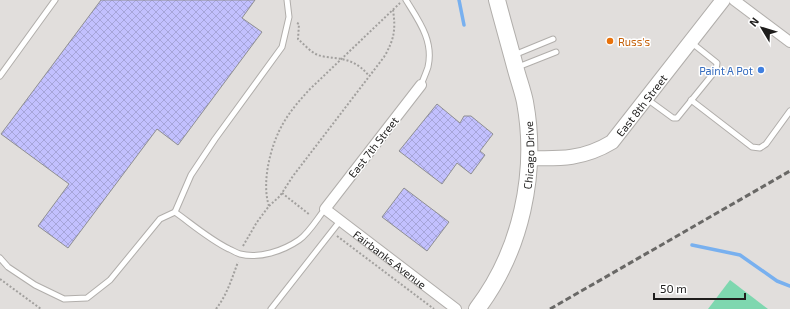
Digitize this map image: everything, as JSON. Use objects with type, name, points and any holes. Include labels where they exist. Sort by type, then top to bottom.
[{"type":"main road","name":"Chicago Drive","points":[[481,307],[514,239],[522,215],[526,196],[529,158],[525,102],[497,0]]},
{"type":"main road","name":"East 8th Street","points":[[529,158],[555,159],[584,155],[599,150],[612,142],[723,0]]},
{"type":"street","points":[[734,0],[790,42]]},
{"type":"street","name":"East 7th Street","points":[[324,209],[421,85]]},
{"type":"street","name":"Fairbanks Avenue","points":[[324,209],[456,309]]},
{"type":"lane","points":[[0,76],[55,0]]},
{"type":"lane","points":[[0,258],[8,267],[35,285],[64,299],[87,298],[110,280],[160,219],[175,212],[191,175],[215,139],[282,47],[289,17],[287,0]]},
{"type":"lane","points":[[405,0],[426,33],[429,50],[428,67],[421,85]]},
{"type":"lane","points":[[514,62],[553,39]]},
{"type":"lane","points":[[647,98],[673,118],[677,118],[716,70],[717,63],[690,42]]},
{"type":"lane","points":[[514,62],[556,52]]},
{"type":"lane","points":[[691,100],[752,147],[760,148],[766,144],[790,111]]},
{"type":"lane","points":[[175,212],[207,236],[240,254],[252,255],[272,253],[299,240],[317,221],[324,209]]},
{"type":"lane","points":[[271,309],[340,221]]},
{"type":"path","points":[[269,206],[266,197],[266,180],[275,141],[283,123],[296,104],[309,90],[341,58],[405,0]]},
{"type":"path","points":[[216,309],[222,302],[230,284],[246,239],[257,222],[269,206],[282,193],[293,176],[391,45],[394,34],[393,10]]},
{"type":"path","points":[[289,17],[299,24],[298,39],[309,49],[318,55],[341,58],[352,62],[364,69],[369,76]]},
{"type":"path","points":[[282,193],[317,221]]},
{"type":"path","points":[[331,232],[434,309]]},
{"type":"path","points":[[0,279],[41,309]]},
{"type":"green space","points":[[730,280],[768,309],[708,309]]},
{"type":"building","points":[[101,0],[255,0],[242,18],[262,32],[178,145],[157,129],[68,248],[38,226],[69,184],[1,134]]},
{"type":"building","points":[[437,104],[460,123],[464,116],[471,116],[493,134],[480,151],[485,155],[471,174],[457,163],[442,184],[399,151]]},
{"type":"building","points":[[404,188],[449,222],[427,251],[382,217]]},
{"type":"waterway","points":[[459,0],[464,25]]},
{"type":"waterway","points":[[692,245],[740,255],[777,281],[790,286]]},
{"type":"railway","points":[[550,309],[790,171]]},
{"type":"place","name":"Russ's","points":[[610,41]]},
{"type":"place","name":"Paint A Pot","points":[[761,70]]}]
